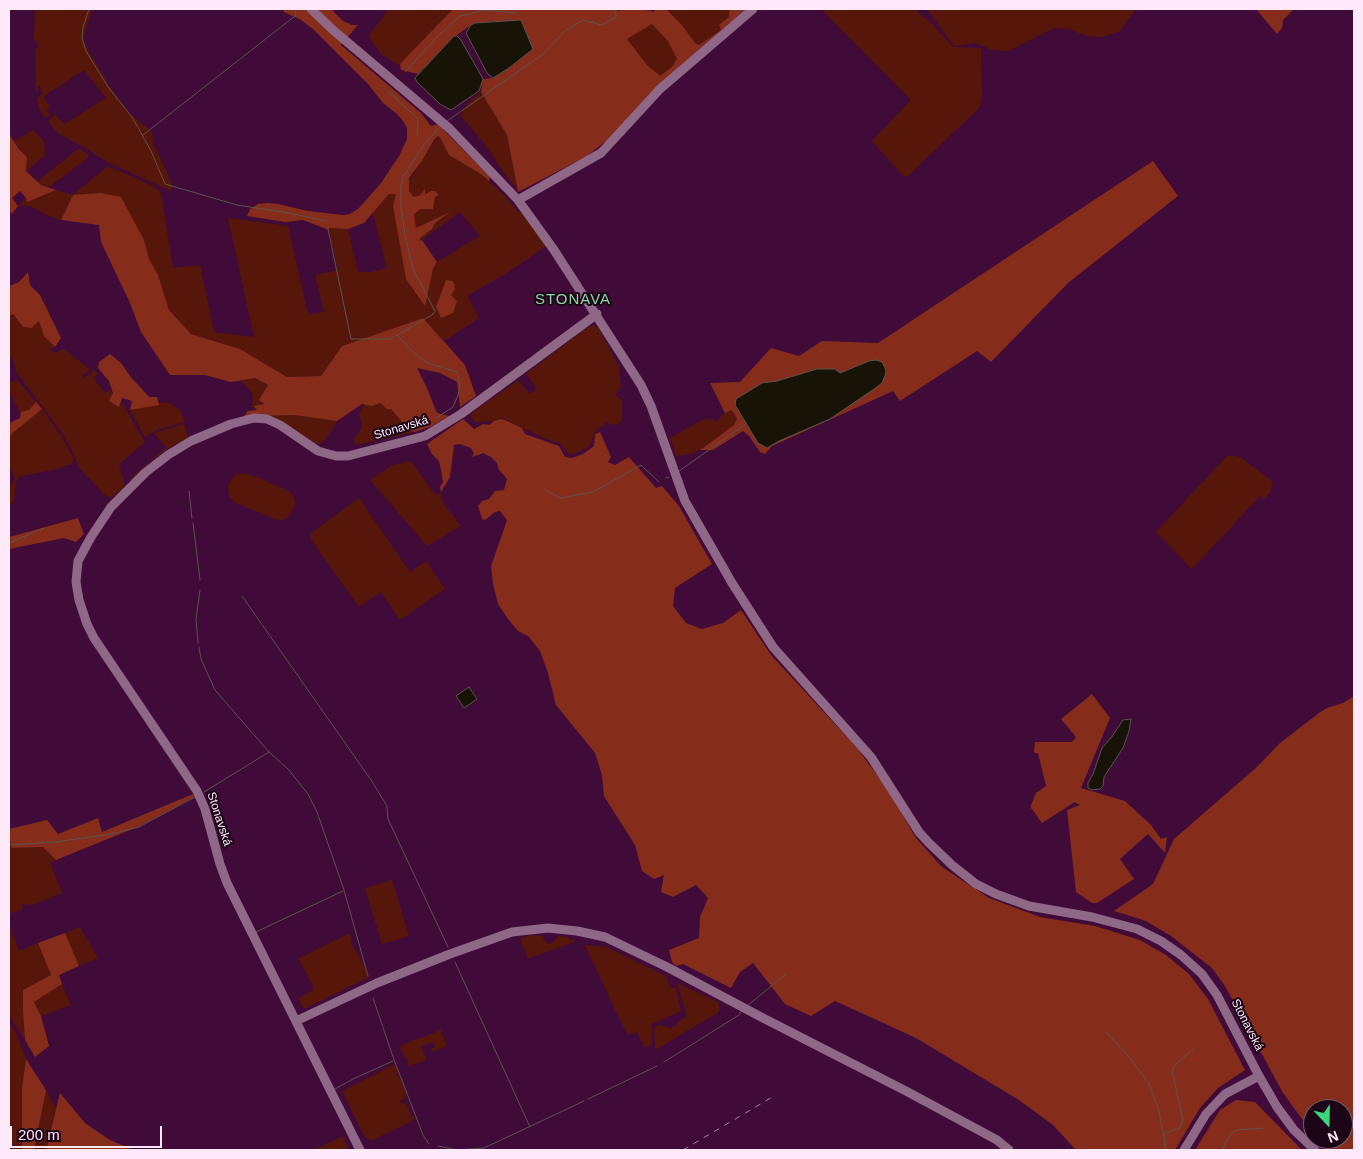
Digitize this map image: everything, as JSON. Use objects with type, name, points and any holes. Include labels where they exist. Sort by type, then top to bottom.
[{"type":"street","name":"Stonavská","points":[[311,9],[333,30],[450,129],[518,200],[642,385],[652,406],[685,501],[732,583],[773,647],[871,757],[919,832],[952,865],[976,884],[1003,897],[1029,906],[1092,917],[1137,929],[1176,951],[1196,968],[1207,981],[1226,1010],[1259,1076],[1277,1107],[1288,1123],[1315,1150]]},
{"type":"street","points":[[518,200],[601,153],[660,89],[753,9]]},
{"type":"street","name":"Stonavská","points":[[360,1150],[227,883],[205,809],[197,791],[94,638],[83,616],[76,582],[77,567],[90,537],[111,507],[146,472],[168,455],[191,441],[230,424],[254,418],[280,425],[323,454],[344,456],[425,436],[460,414],[596,314]]},
{"type":"street","points":[[296,1021],[377,983],[512,932],[548,928],[577,930],[605,937],[745,1008],[906,1091],[997,1140],[1009,1150]]},
{"type":"street","points":[[1184,1150],[1206,1114],[1225,1094],[1259,1076]]},
{"type":"shaded area","points":[[35,9],[67,9],[69,11],[73,9],[92,9],[84,36],[85,45],[110,87],[129,113],[152,132],[153,144],[172,185],[171,191],[111,164],[59,134],[48,122],[55,114],[64,124],[106,98],[84,70],[43,97],[50,107],[46,110],[50,115],[45,118],[39,108],[37,98],[42,94],[40,86],[38,86],[38,91],[36,90],[35,49],[38,48],[37,41],[34,40]]},
{"type":"shaded area","points":[[282,9],[331,9],[343,21],[352,25],[358,25],[341,45],[421,113],[431,126],[438,124],[490,177],[489,181],[481,174],[449,155],[438,136],[409,178],[409,191],[414,197],[420,195],[425,189],[425,194],[435,191],[439,195],[435,197],[433,209],[421,209],[414,214],[416,228],[450,212],[435,223],[432,229],[420,238],[420,241],[422,240],[437,262],[433,269],[425,306],[406,279],[393,206],[396,194],[389,194],[364,223],[348,229],[329,228],[329,230],[303,220],[285,222],[247,216],[250,209],[258,204],[267,203],[308,211],[350,214],[359,208],[381,183],[399,156],[407,139],[407,128],[397,114],[383,103],[368,84],[313,29]]},
{"type":"shaded area","points":[[389,9],[453,9],[409,56],[400,64],[397,64],[381,54],[370,38],[370,34]]},
{"type":"shaded area","points":[[453,9],[615,9],[618,11],[623,9],[642,9],[654,12],[654,9],[666,9],[682,25],[695,43],[699,45],[721,30],[719,25],[729,17],[729,9],[746,9],[662,82],[607,140],[587,156],[518,192],[507,135],[481,92],[483,79],[493,78],[533,49],[515,22],[494,21],[471,25],[451,39],[418,74],[401,70],[400,64]],"holes":[[[652,24],[668,41],[677,59],[672,67],[660,76],[647,65],[627,39]]]},
{"type":"shaded area","points":[[666,9],[729,9],[730,13],[727,19],[719,25],[721,30],[699,45],[695,43],[682,25]]},
{"type":"shaded area","points":[[821,9],[914,9],[932,24],[953,47],[981,48],[982,95],[980,107],[908,176],[903,176],[873,140],[910,99]]},
{"type":"shaded area","points":[[927,9],[1136,9],[1119,32],[1102,37],[1086,36],[1069,29],[1054,28],[1011,50],[1004,51],[992,50],[976,43],[954,46]]},
{"type":"shaded area","points":[[1256,9],[1294,9],[1283,20],[1282,28],[1277,34]]},
{"type":"shaded area","points":[[521,20],[533,49],[493,78],[487,73],[466,33],[471,25],[475,23]]},
{"type":"shaded area","points":[[654,24],[668,41],[677,59],[672,67],[659,77],[627,39],[649,25]]},
{"type":"shaded area","points":[[454,36],[461,40],[483,79],[479,91],[451,110],[440,104],[415,78]]},
{"type":"shaded area","points":[[481,92],[507,135],[517,189],[483,142],[460,115],[470,101]]},
{"type":"shaded area","points":[[33,130],[44,141],[45,155],[27,171],[33,177],[26,171],[27,157],[14,141]]},
{"type":"shaded area","points":[[9,134],[27,157],[26,171],[41,185],[56,190],[27,202],[20,191],[12,198],[18,206],[12,214],[9,210]]},
{"type":"shaded area","points":[[438,136],[449,155],[481,174],[502,193],[518,212],[523,213],[546,246],[507,273],[467,296],[479,318],[444,341],[423,318],[342,346],[321,376],[287,377],[240,349],[191,334],[169,310],[158,275],[149,259],[144,240],[73,195],[108,166],[155,187],[161,193],[173,268],[200,265],[214,332],[254,337],[228,218],[288,226],[308,314],[324,312],[315,275],[338,270],[328,228],[348,229],[358,272],[371,272],[387,268],[373,213],[389,194],[396,194],[433,271],[437,262],[480,236],[460,212],[420,241],[420,238],[432,229],[433,225],[444,217],[416,228],[413,214],[421,209],[433,208],[435,197],[439,195],[435,191],[425,194],[424,190],[415,197],[410,193],[409,181]],"holes":[[[454,283],[455,289],[451,295],[457,301],[453,313],[441,318]]]},
{"type":"shaded area","points":[[79,148],[89,155],[49,187],[37,182]]},
{"type":"shaded area","points":[[1153,161],[1178,196],[1068,283],[991,362],[977,351],[900,401],[893,391],[772,446],[765,454],[760,452],[749,436],[743,431],[713,450],[700,450],[734,425],[737,419],[731,410],[725,413],[710,383],[740,382],[771,348],[799,356],[822,341],[878,343]]},
{"type":"shaded area","points":[[56,190],[73,195],[61,220],[30,206],[18,206],[26,198],[27,202]]},
{"type":"shaded area","points":[[101,193],[121,197],[144,240],[149,259],[158,275],[169,310],[191,334],[240,349],[287,377],[321,376],[342,346],[423,318],[465,365],[476,396],[460,407],[457,382],[440,373],[417,368],[437,413],[449,416],[430,427],[414,432],[404,427],[403,423],[391,409],[387,409],[380,403],[372,406],[362,404],[337,421],[294,415],[244,416],[248,411],[257,410],[254,406],[265,404],[259,400],[268,385],[255,378],[231,382],[205,375],[170,375],[141,332],[130,303],[101,242],[99,225],[61,220],[73,195]]},
{"type":"shaded area","points":[[28,272],[30,285],[40,295],[61,338],[55,347],[44,336],[39,321],[31,328],[23,327],[13,314],[9,316],[9,286],[19,282]]},
{"type":"shaded area","points":[[446,280],[454,283],[455,289],[451,295],[457,301],[453,313],[441,318],[436,307]]},
{"type":"shaded area","points":[[12,314],[23,327],[31,327],[39,320],[44,336],[55,347],[49,349],[55,353],[63,349],[90,369],[82,376],[84,379],[94,370],[98,374],[93,378],[105,393],[110,390],[120,407],[121,401],[145,442],[119,464],[125,486],[111,498],[105,495],[80,469],[60,430],[17,373],[12,358],[9,355],[9,316]]},
{"type":"shaded area","points":[[594,325],[599,329],[619,367],[621,387],[615,395],[622,400],[622,422],[613,425],[606,422],[604,426],[596,430],[590,445],[570,455],[561,444],[502,418],[494,421],[475,422],[473,420],[470,416],[473,412],[518,380],[530,394],[537,389],[526,374],[585,329]]},
{"type":"shaded area","points":[[110,354],[121,363],[149,397],[157,397],[159,405],[130,410],[132,401],[122,398],[119,407],[109,401],[113,393],[109,381],[98,368],[99,362]]},
{"type":"shaded area","points":[[876,360],[882,362],[886,370],[882,383],[830,419],[767,448],[758,443],[735,405],[736,399],[762,383],[777,381],[817,369],[835,369],[840,373]]},
{"type":"shaded area","points":[[15,377],[36,402],[29,410],[21,412],[21,415],[9,390],[9,383],[16,380]]},
{"type":"shaded area","points":[[255,378],[268,386],[265,404],[254,406],[258,410],[252,407],[252,392],[240,380]]},
{"type":"shaded area","points":[[36,402],[42,409],[9,436],[9,423],[20,418],[21,412],[29,410]]},
{"type":"shaded area","points":[[164,402],[172,404],[180,410],[185,422],[157,430],[145,437],[130,410]]},
{"type":"shaded area","points":[[365,403],[368,405],[380,403],[387,409],[391,409],[403,423],[404,427],[414,432],[356,445],[354,439],[362,428],[359,414]]},
{"type":"shaded area","points":[[42,409],[61,436],[73,458],[73,462],[62,468],[18,477],[14,502],[9,505],[9,487],[15,479],[9,465],[9,436]]},
{"type":"shaded area","points":[[731,410],[736,416],[734,425],[695,453],[676,456],[670,438],[704,419],[718,421],[722,415]]},
{"type":"shaded area","points":[[269,415],[294,415],[337,421],[326,439],[318,445]]},
{"type":"shaded area","points":[[463,419],[474,429],[483,424],[489,425],[500,419],[505,420],[522,428],[525,434],[559,446],[565,457],[572,458],[583,454],[594,446],[595,434],[600,432],[611,457],[608,462],[615,465],[629,457],[656,488],[662,486],[679,506],[712,564],[675,588],[673,606],[686,623],[702,629],[723,623],[741,610],[771,655],[857,748],[886,787],[916,838],[942,867],[989,898],[1040,917],[1095,926],[1140,940],[1166,955],[1189,974],[1208,999],[1245,1070],[1218,1088],[1200,1108],[1175,1150],[1076,1150],[1053,1125],[1019,1100],[916,1038],[835,1001],[811,1016],[785,1004],[753,963],[740,972],[731,988],[683,964],[676,966],[672,962],[669,950],[699,938],[700,917],[708,898],[696,885],[673,897],[661,892],[664,875],[654,879],[642,871],[635,845],[604,796],[602,775],[595,753],[556,705],[540,651],[528,636],[518,631],[498,604],[491,566],[507,520],[500,511],[495,512],[485,520],[482,519],[478,506],[482,501],[489,499],[495,491],[504,490],[507,479],[491,457],[483,453],[472,457],[474,453],[471,448],[460,444],[454,445],[450,477],[441,492],[440,487],[443,482],[439,461],[432,454],[427,444]]},
{"type":"shaded area","points":[[184,424],[188,438],[168,448],[131,481],[131,478],[166,447],[154,433]]},
{"type":"shaded area","points":[[1228,455],[1240,457],[1273,482],[1270,493],[1263,499],[1260,496],[1192,569],[1156,532]]},
{"type":"shaded area","points":[[411,461],[436,496],[441,492],[443,503],[461,526],[427,546],[371,481],[371,479],[393,465]]},
{"type":"shaded area","points":[[244,473],[290,492],[294,498],[295,505],[288,518],[282,520],[274,519],[234,502],[229,496],[228,485],[237,474]]},
{"type":"shaded area","points":[[359,498],[410,572],[426,561],[445,589],[400,620],[381,592],[359,607],[311,540],[311,533]]},
{"type":"shaded area","points":[[78,518],[84,534],[76,542],[64,538],[9,549],[9,537]]},
{"type":"shaded area","points":[[469,687],[477,699],[464,708],[456,696]]},
{"type":"shaded area","points":[[1092,694],[1110,718],[1081,788],[1125,801],[1151,825],[1161,839],[1167,837],[1165,853],[1148,834],[1120,859],[1134,879],[1097,903],[1092,903],[1076,892],[1067,810],[1080,805],[1075,802],[1042,823],[1031,808],[1036,793],[1046,786],[1038,753],[1034,751],[1035,742],[1072,742],[1076,737],[1061,719]]},
{"type":"shaded area","points":[[1354,696],[1354,1150],[1332,1149],[1353,1149],[1353,1099],[1303,1099],[1303,1120],[1283,1093],[1225,986],[1212,968],[1171,936],[1146,921],[1114,911],[1153,884],[1174,839],[1257,767],[1280,743],[1319,713],[1327,708],[1343,703]]},
{"type":"shaded area","points":[[1131,719],[1123,748],[1104,777],[1103,786],[1100,789],[1092,790],[1088,788],[1088,783],[1102,748],[1123,720]]},
{"type":"shaded area","points":[[193,794],[194,797],[140,826],[56,860],[43,847],[12,848],[9,838],[9,829],[47,820],[58,834],[98,818],[102,832]]},
{"type":"shaded area","points":[[9,838],[12,848],[43,847],[56,860],[50,862],[62,893],[32,905],[22,904],[23,909],[9,914]]},
{"type":"shaded area","points":[[392,880],[409,936],[382,944],[365,888]]},
{"type":"shaded area","points":[[9,925],[19,951],[38,943],[51,976],[23,1011],[25,1040],[9,1015]]},
{"type":"shaded area","points":[[80,927],[98,958],[79,966],[65,933]]},
{"type":"shaded area","points":[[65,933],[79,966],[59,975],[62,984],[34,1002],[41,1016],[49,1046],[35,1057],[25,1040],[23,990],[51,975],[38,943]]},
{"type":"shaded area","points":[[350,933],[351,943],[369,977],[306,1008],[302,1007],[299,998],[313,990],[313,985],[298,959]]},
{"type":"shaded area","points":[[531,935],[543,936],[544,940],[549,944],[555,941],[558,936],[568,937],[570,940],[575,939],[574,942],[530,958],[527,957],[521,938]]},
{"type":"shaded area","points":[[585,945],[606,947],[666,976],[671,988],[676,988],[681,1011],[652,1024],[652,1044],[644,1048],[637,1032],[628,1035]]},
{"type":"shaded area","points":[[677,983],[720,1003],[719,1012],[655,1050],[654,1028],[659,1025],[671,1028],[687,1016]]},
{"type":"shaded area","points":[[62,984],[71,1005],[41,1016],[34,1002]]},
{"type":"shaded area","points":[[9,1023],[16,1033],[26,1059],[22,1088],[22,1150],[9,1150]]},
{"type":"shaded area","points":[[441,1030],[447,1046],[432,1052],[431,1049],[435,1047],[433,1042],[421,1046],[426,1060],[408,1067],[407,1063],[409,1060],[405,1058],[400,1046]]},
{"type":"shaded area","points":[[26,1059],[46,1090],[34,1150],[22,1150],[22,1088]]},
{"type":"shaded area","points":[[393,1065],[397,1067],[396,1075],[400,1076],[406,1093],[405,1098],[400,1101],[402,1104],[406,1102],[414,1120],[373,1140],[369,1140],[362,1132],[343,1093],[344,1090]]},
{"type":"shaded area","points":[[46,1090],[56,1108],[46,1150],[34,1150]]},
{"type":"shaded area","points":[[60,1093],[85,1123],[110,1140],[134,1150],[46,1150]]},
{"type":"shaded area","points":[[1236,1100],[1255,1102],[1302,1150],[1195,1150],[1220,1110]]},
{"type":"shaded area","points":[[341,1137],[343,1137],[349,1150],[313,1150]]},
{"type":"waterway","points":[[89,9],[83,27],[82,38],[86,51],[108,87],[132,117],[151,151],[165,184],[237,205],[327,221]]},
{"type":"waterway","points":[[143,135],[295,16],[296,12],[294,9]]},
{"type":"waterway","points":[[447,121],[542,55],[565,31],[583,20],[602,25],[616,17],[614,9]]},
{"type":"waterway","points":[[733,9],[738,14]]},
{"type":"waterway","points":[[405,72],[439,35],[460,16],[486,10],[516,13]]},
{"type":"waterway","points":[[388,91],[418,119],[417,135]]},
{"type":"waterway","points":[[436,418],[453,407],[460,385],[457,372],[428,363],[416,355],[397,335],[432,315],[435,311],[413,269],[405,235],[401,207],[401,185],[403,177],[426,142],[440,127]]},
{"type":"waterway","points":[[328,229],[351,339],[390,339],[397,335]]},
{"type":"waterway","points":[[679,471],[746,424]]},
{"type":"waterway","points":[[545,490],[560,498],[593,492],[641,465],[659,482]]},
{"type":"waterway","points":[[189,491],[192,518]]},
{"type":"waterway","points":[[193,523],[200,580]]},
{"type":"waterway","points":[[9,543],[44,528]]},
{"type":"waterway","points":[[198,643],[196,619],[200,590]]},
{"type":"waterway","points":[[242,596],[371,780],[387,806],[388,819],[448,947]]},
{"type":"waterway","points":[[199,647],[201,659],[215,690],[269,752],[288,769],[308,794],[317,812],[344,890],[368,976]]},
{"type":"waterway","points":[[204,792],[269,752]]},
{"type":"waterway","points":[[9,845],[55,842],[112,834],[139,827],[195,797]]},
{"type":"waterway","points":[[256,932],[343,891]]},
{"type":"waterway","points":[[455,962],[530,1127]]},
{"type":"waterway","points":[[747,1006],[786,974]]},
{"type":"waterway","points":[[373,998],[393,1057],[423,1135],[429,1144]]},
{"type":"waterway","points":[[664,1062],[739,1015],[742,1010]]},
{"type":"waterway","points":[[1106,1032],[1131,1059],[1149,1084],[1158,1108],[1165,1150]]},
{"type":"waterway","points":[[1163,1134],[1180,1128],[1183,1120],[1172,1071],[1176,1064],[1193,1049]]},
{"type":"waterway","points":[[335,1089],[393,1061]]},
{"type":"waterway","points":[[588,1099],[657,1066]]},
{"type":"waterway","points":[[438,1146],[457,1150],[484,1148],[584,1101]]},
{"type":"waterway","points":[[1222,1150],[1230,1135],[1236,1130],[1265,1128]]},
{"type":"railway","points":[[683,1150],[774,1096]]},
{"type":"district","name":"STONAVA","points":[[573,300]]}]
